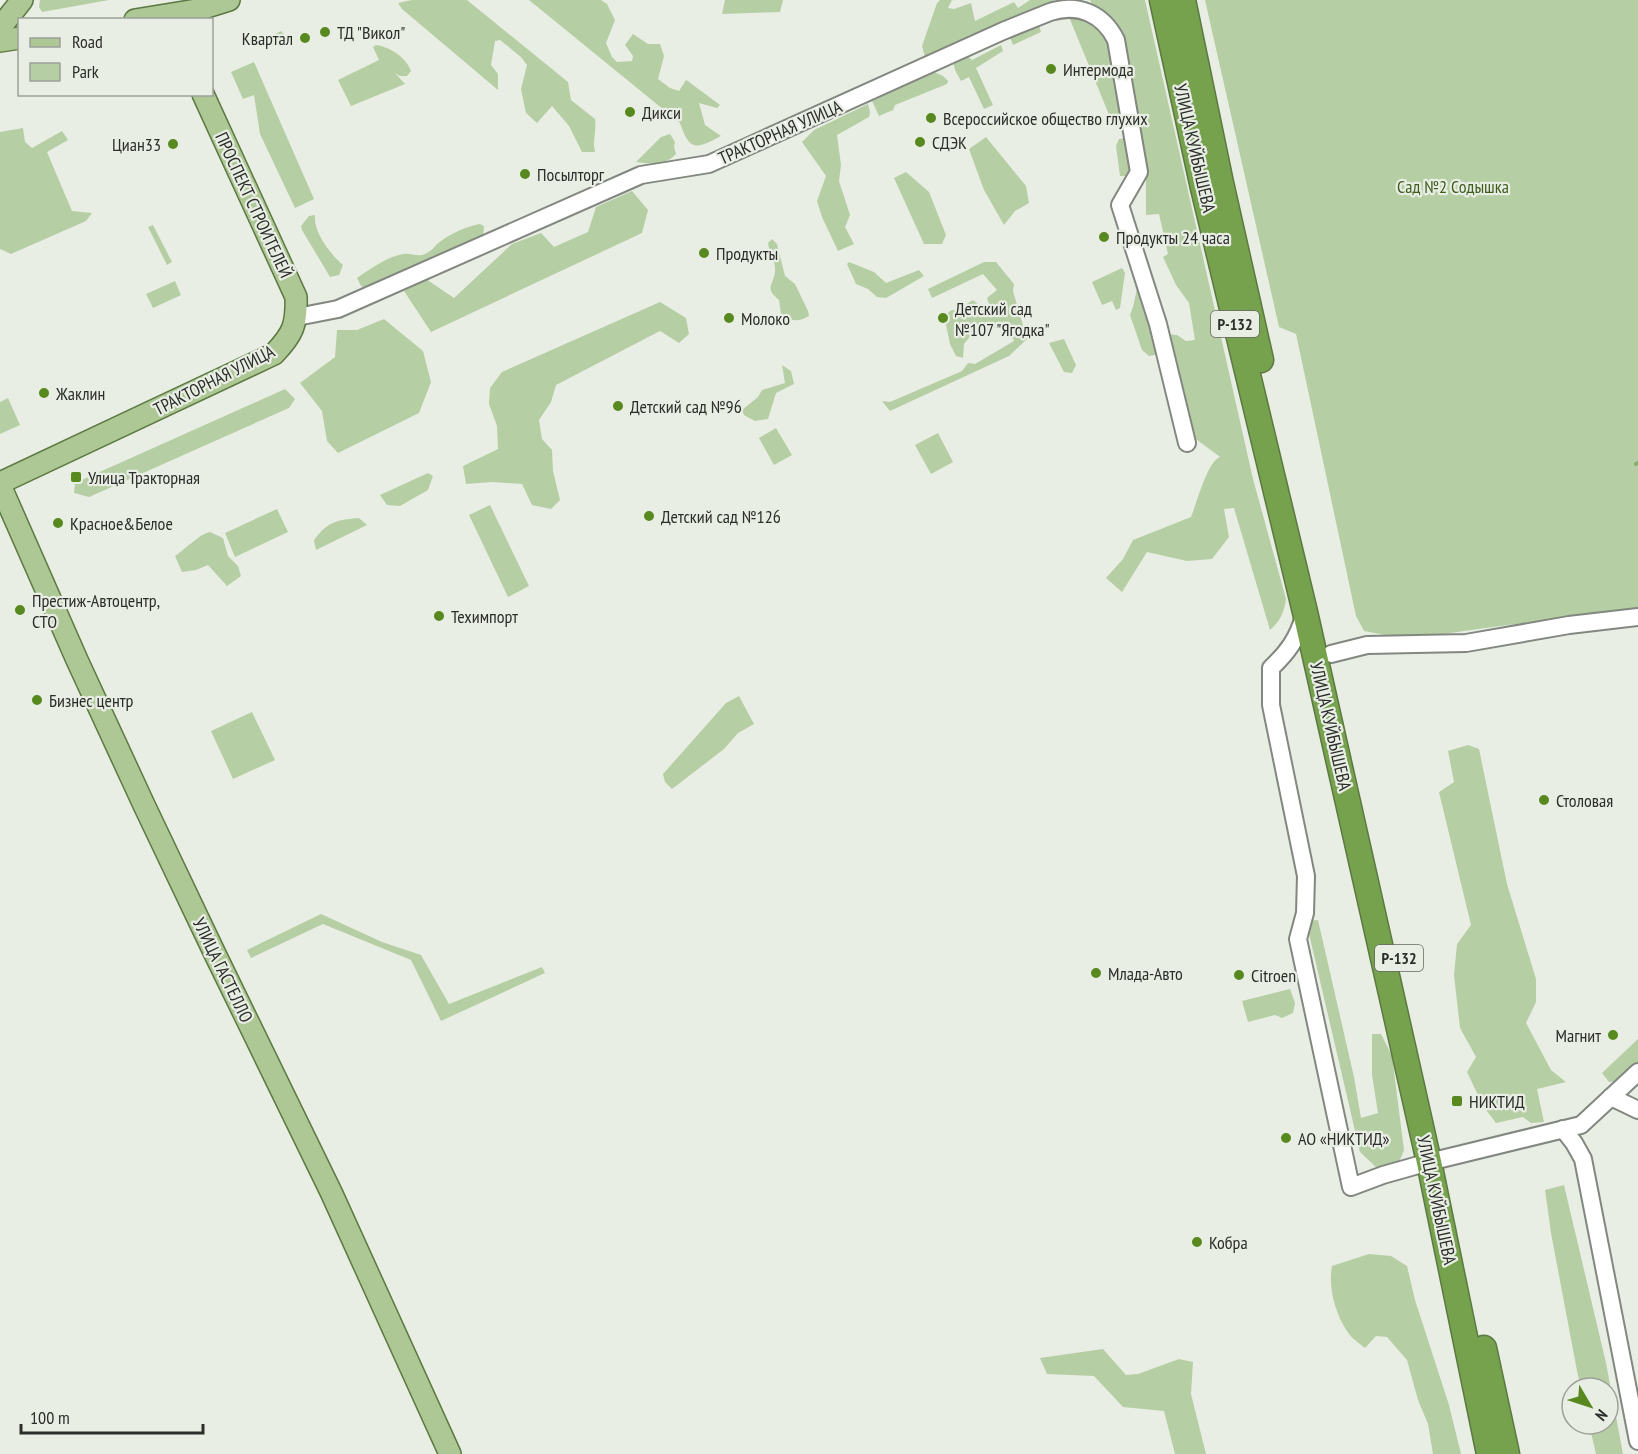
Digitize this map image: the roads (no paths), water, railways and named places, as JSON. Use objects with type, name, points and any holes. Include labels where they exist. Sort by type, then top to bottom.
[{"type":"highway","name":"УЛИЦА КУЙБЫШЕВА","points":[[1162,0],[1211,222],[1507,1454]]},
{"type":"highway","name":"УЛИЦА КУЙБЫШЕВА","points":[[1183,0],[1240,272],[1331,654],[1436,1160],[1489,1454]]},
{"type":"main road","points":[[0,28],[22,0]]},
{"type":"main road","points":[[142,18],[167,11],[197,10],[229,0]]},
{"type":"main road","points":[[0,41],[18,38]]},
{"type":"main road","name":"ПРОСПЕКТ СТРОИТЕЛЕЙ","points":[[204,96],[296,297],[297,317]]},
{"type":"main road","name":"ТРАКТОРНАЯ УЛИЦА","points":[[0,484],[274,354],[290,337],[297,317]]},
{"type":"main road","name":"УЛИЦА ГАСТЕЛЛО","points":[[0,484],[77,660],[215,954],[331,1192],[450,1454]]},
{"type":"street","name":"ТРАКТОРНАЯ УЛИЦА","points":[[297,317],[338,309],[641,175],[709,164],[1050,12],[1082,10],[1109,25],[1116,40],[1139,172],[1120,205],[1158,324],[1187,443]]},
{"type":"street","points":[[1305,612],[1299,633],[1289,650],[1271,668],[1271,705],[1306,876],[1306,904],[1298,939],[1351,1187],[1436,1160],[1581,1125],[1638,1072]]},
{"type":"street","points":[[1331,654],[1367,645],[1466,643],[1569,625],[1638,617]]},
{"type":"street","points":[[1611,1097],[1638,1110]]},
{"type":"street","points":[[1563,1129],[1583,1159],[1638,1442]]},
{"type":"place","name":"ТД \"Викол\"","points":[[325,32]]},
{"type":"place","name":"Квартал","points":[[305,38]]},
{"type":"place","name":"Интермода","points":[[1051,69]]},
{"type":"place","name":"Дикси","points":[[630,112]]},
{"type":"place","name":"Всероссийское общество глухих","points":[[931,118]]},
{"type":"place","name":"СДЭК","points":[[920,142]]},
{"type":"place","name":"Циан33","points":[[173,144]]},
{"type":"place","name":"Посылторг","points":[[525,174]]},
{"type":"place","name":"Продукты 24 часа","points":[[1104,237]]},
{"type":"place","name":"Продукты","points":[[704,253]]},
{"type":"place","name":"Молоко","points":[[729,318]]},
{"type":"place","name":"Детский сад №107 \"Ягодка\"","points":[[943,318]]},
{"type":"place","name":"Жаклин","points":[[44,393]]},
{"type":"place","name":"Детский сад №96","points":[[618,406]]},
{"type":"place","name":"Улица Тракторная","points":[[76,477]]},
{"type":"place","name":"Детский сад №126","points":[[649,516]]},
{"type":"place","name":"Красное&Белое","points":[[58,523]]},
{"type":"place","name":"Престиж-Автоцентр, СТО","points":[[20,610]]},
{"type":"place","name":"Техимпорт","points":[[439,616]]},
{"type":"place","name":"Бизнес центр","points":[[37,700]]},
{"type":"place","name":"Столовая","points":[[1544,800]]},
{"type":"place","name":"Млада-Авто","points":[[1096,973]]},
{"type":"place","name":"Citroen","points":[[1239,975]]},
{"type":"place","name":"Магнит","points":[[1613,1035]]},
{"type":"place","name":"НИКТИД","points":[[1457,1101]]},
{"type":"place","name":"АО «НИКТИД»","points":[[1286,1138]]},
{"type":"place","name":"Кобра","points":[[1197,1242]]},
{"type":"park label","name":"Сад №2 Содышка","points":[[1453,186]]}]
